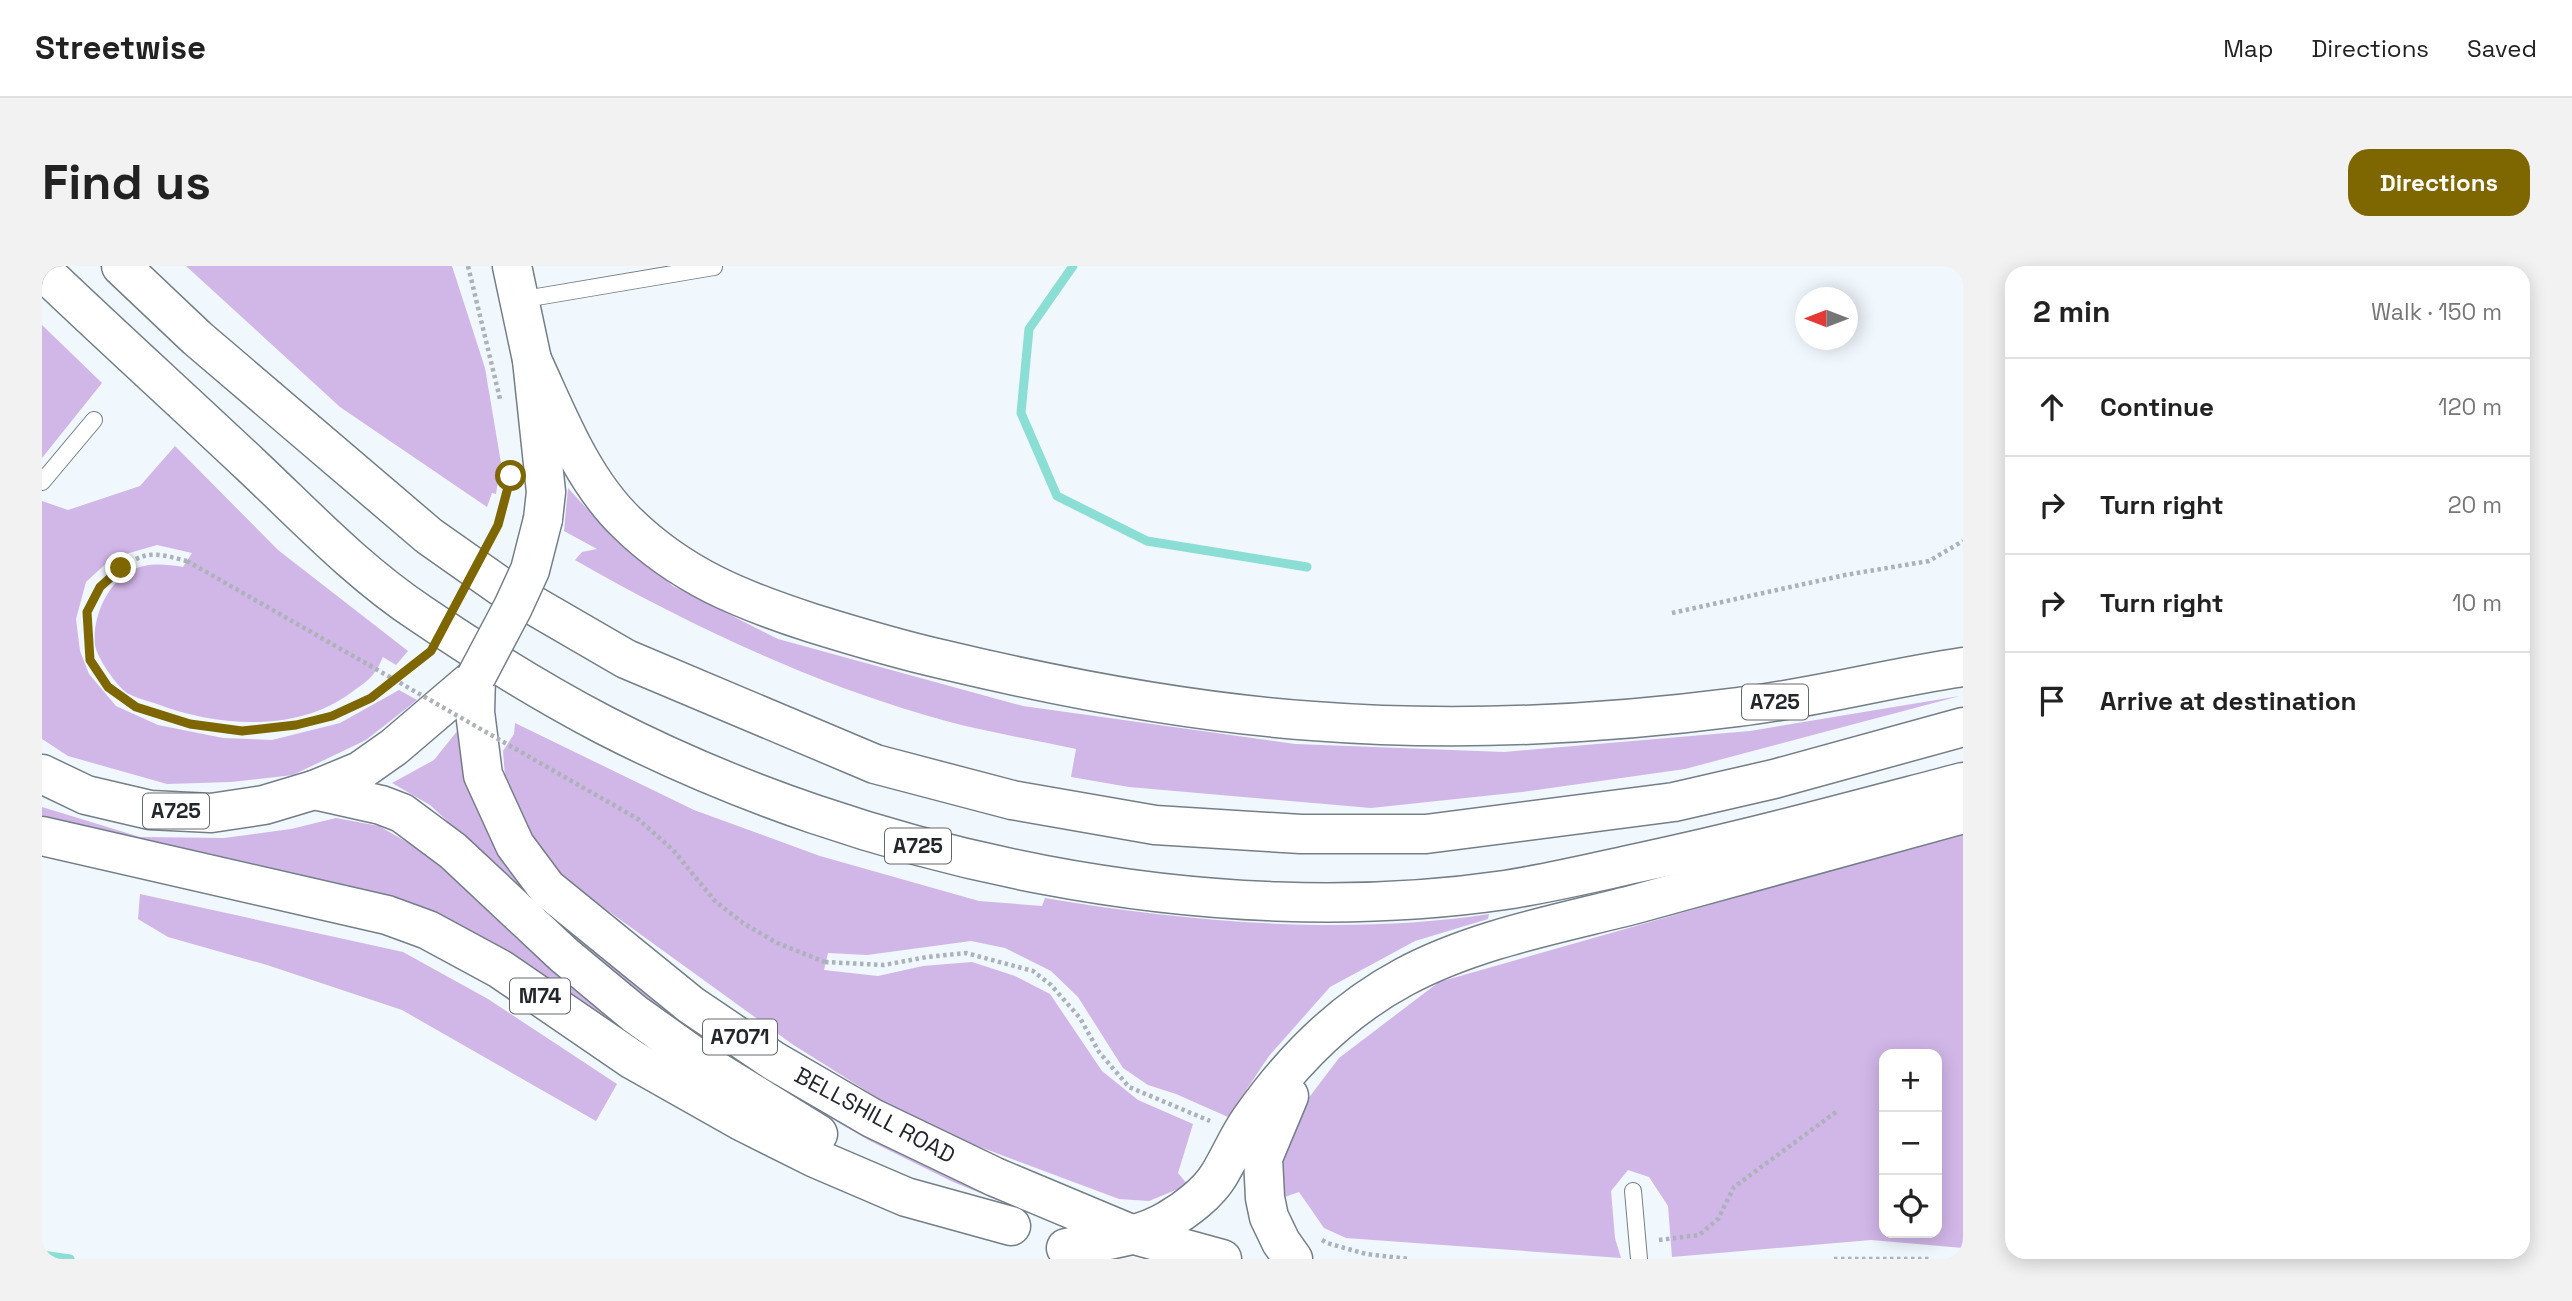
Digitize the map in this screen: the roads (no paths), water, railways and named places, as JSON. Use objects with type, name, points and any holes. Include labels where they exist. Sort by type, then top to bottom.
[{"type":"highway","points":[[121,266],[197,338],[429,536],[500,586],[626,659],[875,764],[1012,800],[1155,825],[1301,834],[1426,834],[1674,802],[1774,779],[1963,727]]},
{"type":"highway","name":"A725","points":[[42,270],[357,565],[418,613],[545,692],[605,725],[689,765],[830,818],[917,845],[1067,879],[1159,892],[1265,900],[1393,900],[1502,890],[1560,880],[1739,841],[1963,782]]},
{"type":"highway","name":"A725","points":[[42,774],[86,794],[150,810],[211,813],[264,805],[314,790],[360,771],[468,696],[530,570],[543,519],[546,492],[532,360],[515,283]]},
{"type":"highway","name":"A725","points":[[532,360],[561,425],[606,500],[627,523],[691,574],[754,604],[851,635],[983,670],[1234,714],[1314,722],[1434,727],[1584,722],[1735,708],[1793,700],[1963,667]]},
{"type":"highway","name":"BELLSHILL ROAD","points":[[468,696],[483,775],[515,845],[547,888],[691,1005],[774,1061],[873,1118],[995,1177],[1131,1234],[1222,1259]]},
{"type":"highway","name":"BELLSHILL ROAD","points":[[314,790],[381,804],[402,813],[453,851],[597,984],[708,1066],[807,1128],[894,1175],[1011,1226],[1102,1259]]},
{"type":"highway","points":[[1066,1248],[1131,1234],[1168,1220],[1208,1189],[1218,1177],[1263,1101],[1323,1035],[1361,1003],[1404,977],[1478,946],[1796,862],[1963,814]]},
{"type":"highway","name":"M74","points":[[42,836],[387,915],[428,930],[500,969],[633,1060],[741,1121],[814,1158],[906,1197],[1011,1226]]},
{"type":"highway","points":[[1300,1060],[1263,1158],[1269,1217],[1281,1242],[1306,1247]]},
{"type":"lane","points":[[515,283],[714,267]]},
{"type":"lane","points":[[42,482],[94,420]]},
{"type":"lane","points":[[1633,1191],[1638,1251]]},
{"type":"waterway","points":[[1073,266],[1029,329],[1021,413],[1057,496],[1147,541],[1307,567]]},
{"type":"waterway","points":[[42,1255],[70,1259]]}]
